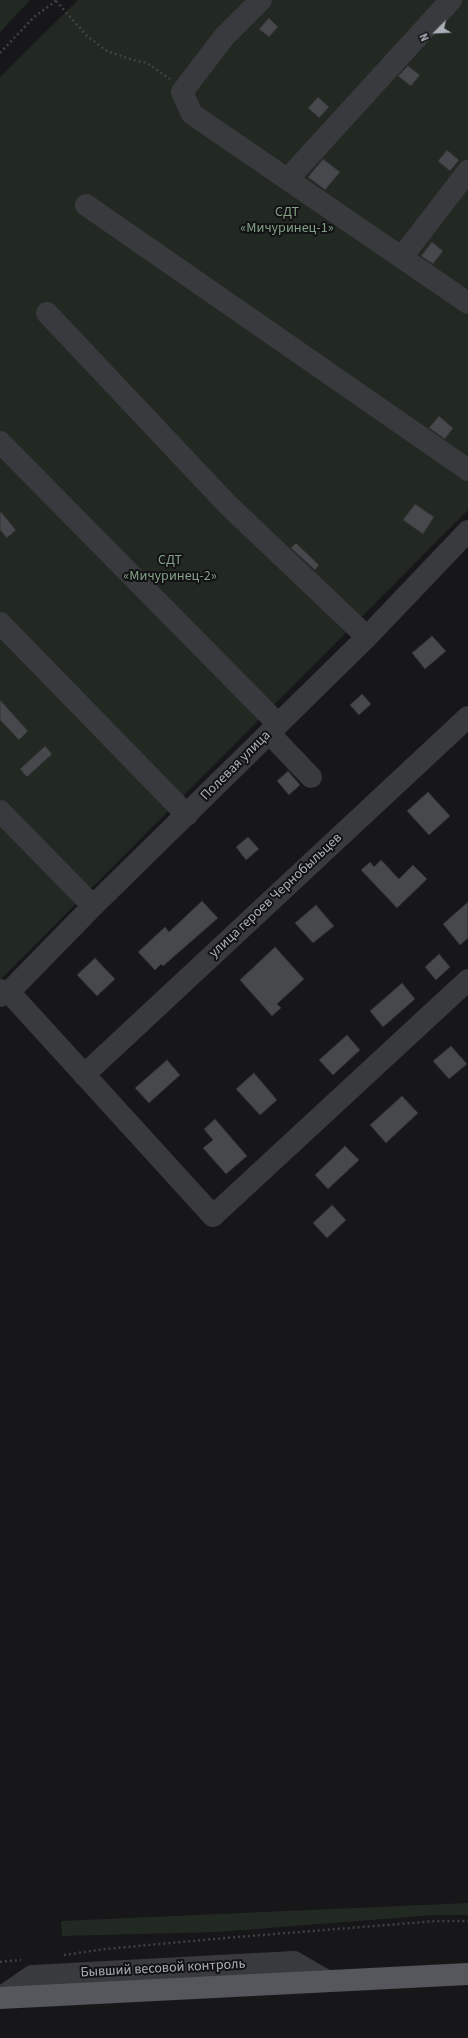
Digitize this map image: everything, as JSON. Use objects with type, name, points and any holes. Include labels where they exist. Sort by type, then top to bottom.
[{"type":"main road","points":[[0,1998],[468,1974]]},
{"type":"street","points":[[261,0],[224,36],[183,89],[182,92],[192,114],[468,303]]},
{"type":"street","points":[[290,181],[296,170],[451,0]]},
{"type":"street","points":[[402,257],[468,171]]},
{"type":"street","points":[[86,205],[468,470]]},
{"type":"street","points":[[47,313],[228,505],[367,637]]},
{"type":"street","points":[[0,442],[274,728],[311,777]]},
{"type":"street","name":"Полевая улица","points":[[3,992],[187,815],[367,637],[468,532]]},
{"type":"street","points":[[0,623],[187,815]]},
{"type":"street","name":"улица героев Чернобыльцев","points":[[84,1075],[468,717]]},
{"type":"street","points":[[0,810],[93,906]]},
{"type":"street","points":[[3,992],[84,1075],[213,1216],[468,980]]},
{"type":"path","points":[[0,53],[34,17],[57,1],[87,36],[108,51],[133,60],[147,63],[183,89]]},
{"type":"path","points":[[58,1956],[105,1949],[225,1938],[437,1921],[468,1921]]},
{"type":"path","points":[[0,1962],[27,1960]]},
{"type":"green space","points":[[0,0],[30,0],[0,32]]},
{"type":"green space","points":[[78,0],[468,0],[468,510],[0,980],[0,77]]},
{"type":"green space","points":[[468,1903],[468,1915],[434,1915],[217,1932],[62,1936],[61,1921]]},
{"type":"building","points":[[269,18],[278,27],[269,37],[259,29]]},
{"type":"building","points":[[408,66],[420,75],[411,86],[398,76]]},
{"type":"building","points":[[318,97],[329,107],[319,118],[308,108]]},
{"type":"building","points":[[447,150],[459,160],[450,171],[438,161]]},
{"type":"building","points":[[323,159],[340,172],[325,190],[308,177]]},
{"type":"building","points":[[432,242],[443,251],[433,264],[421,256]]},
{"type":"building","points":[[439,416],[453,428],[445,439],[429,428]]},
{"type":"building","points":[[415,504],[434,517],[423,534],[403,520]]},
{"type":"building","points":[[0,511],[16,530],[7,538],[0,530]]},
{"type":"building","points":[[296,543],[319,565],[315,570],[291,548]]},
{"type":"building","points":[[432,636],[446,651],[425,669],[412,653]]},
{"type":"building","points":[[362,694],[371,704],[359,715],[350,705]]},
{"type":"building","points":[[0,700],[28,731],[19,740],[0,720]]},
{"type":"building","points":[[45,746],[52,754],[27,777],[20,769]]},
{"type":"building","points":[[288,771],[300,785],[289,795],[277,781]]},
{"type":"building","points":[[428,792],[450,816],[429,835],[407,811]]},
{"type":"building","points":[[248,837],[259,849],[246,860],[236,847]]},
{"type":"building","points":[[381,860],[399,879],[413,865],[427,879],[397,908],[361,870],[370,862],[374,867]]},
{"type":"building","points":[[202,901],[218,918],[163,966],[161,964],[155,970],[138,952],[165,927],[169,932]]},
{"type":"building","points":[[468,902],[468,938],[460,945],[443,924]]},
{"type":"building","points":[[316,905],[334,926],[313,943],[295,923]]},
{"type":"building","points":[[275,947],[304,979],[277,1004],[281,1008],[272,1016],[240,980]]},
{"type":"building","points":[[439,954],[450,967],[436,980],[425,967]]},
{"type":"building","points":[[95,958],[115,979],[97,996],[77,975]]},
{"type":"building","points":[[402,983],[415,999],[383,1027],[370,1011]]},
{"type":"building","points":[[347,1035],[360,1050],[333,1075],[319,1060]]},
{"type":"building","points":[[451,1046],[467,1064],[449,1079],[433,1061]]},
{"type":"building","points":[[167,1060],[180,1075],[149,1103],[135,1088]]},
{"type":"building","points":[[254,1073],[277,1100],[260,1115],[236,1089]]},
{"type":"building","points":[[402,1096],[418,1113],[386,1143],[370,1125]]},
{"type":"building","points":[[215,1119],[247,1156],[226,1174],[203,1148],[213,1140],[204,1129]]},
{"type":"building","points":[[345,1146],[359,1160],[328,1189],[315,1175]]},
{"type":"building","points":[[332,1205],[346,1220],[327,1238],[313,1223]]},
{"type":"park label","name":"СДТ «Мичуринец-1»","points":[[287,222]]},
{"type":"park label","name":"СДТ «Мичуринец-2»","points":[[170,570]]}]
